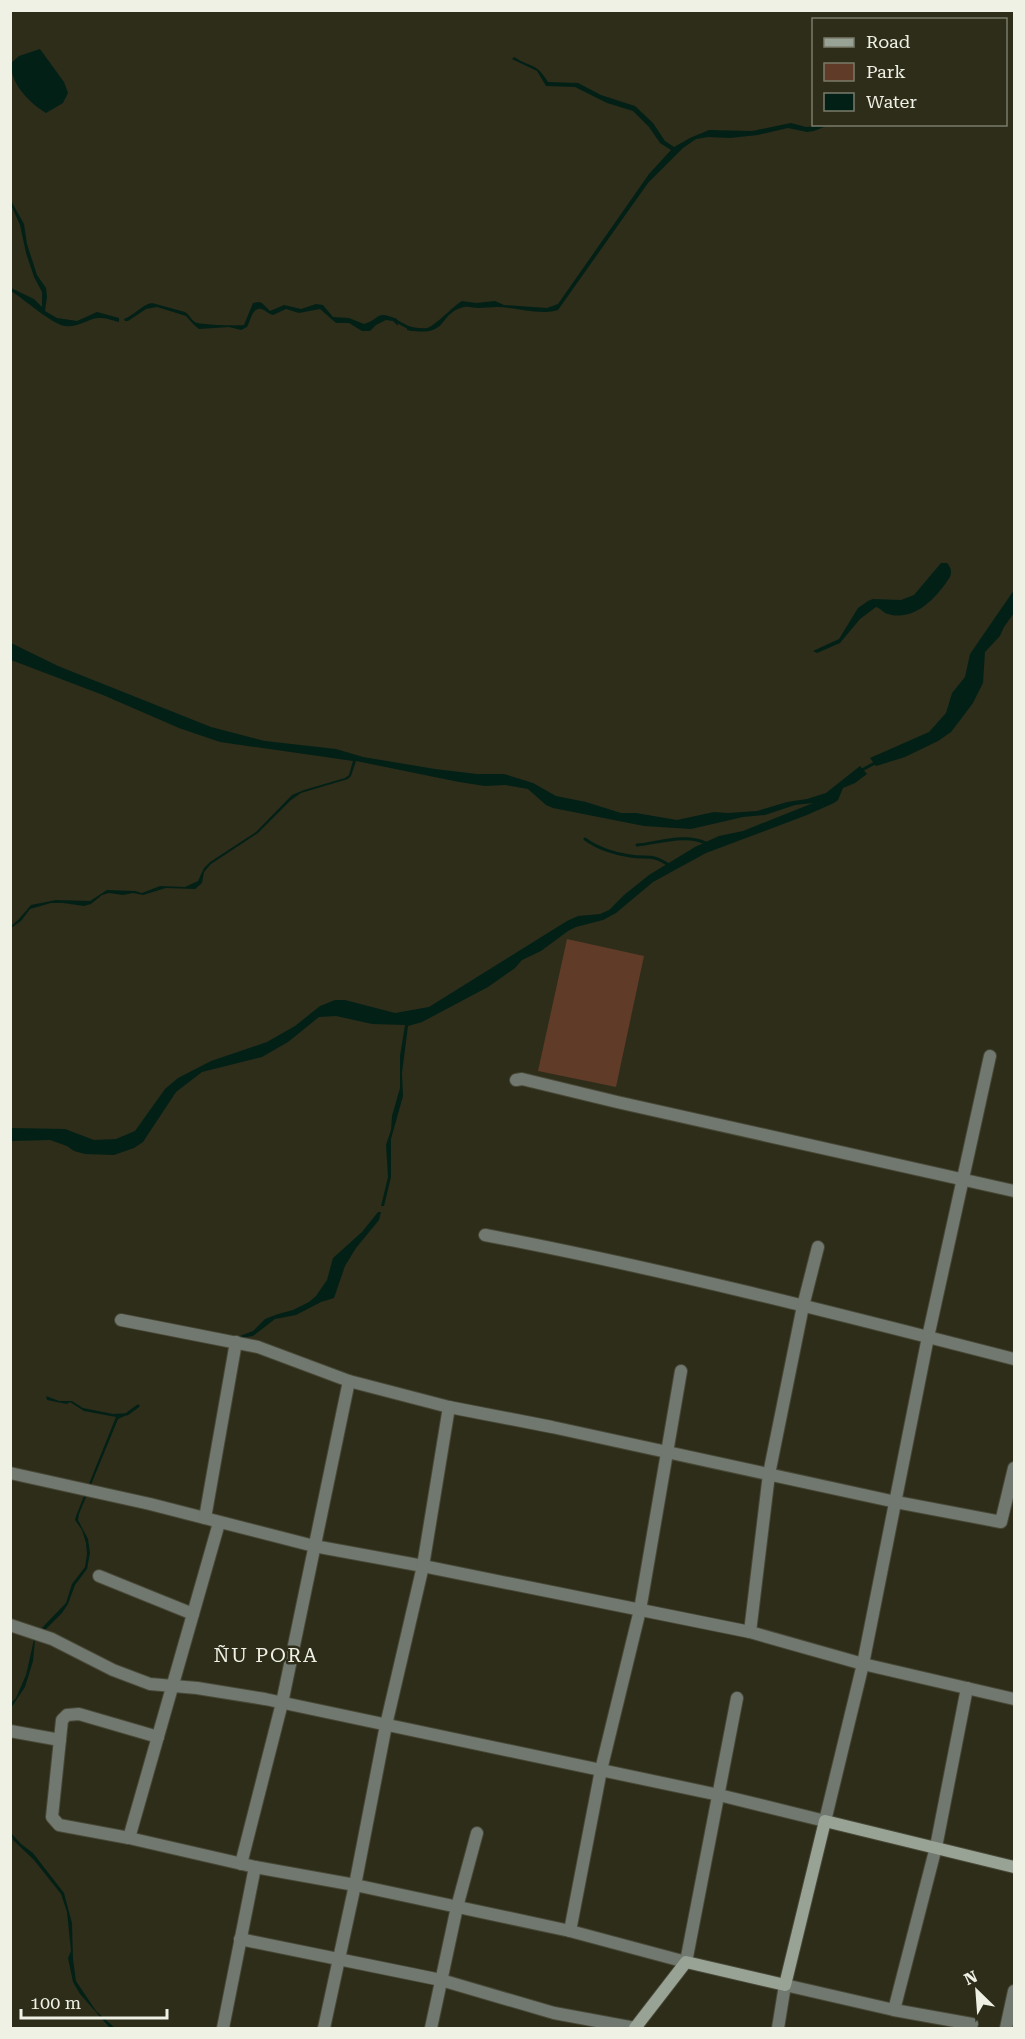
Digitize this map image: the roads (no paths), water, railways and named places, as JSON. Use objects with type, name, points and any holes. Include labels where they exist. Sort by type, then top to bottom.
[{"type":"street","points":[[778,2028],[785,1985],[863,1664],[928,1337],[990,1056]]},
{"type":"street","points":[[516,1080],[522,1079],[1014,1191]]},
{"type":"street","points":[[485,1235],[585,1254],[1014,1359]]},
{"type":"street","points":[[750,1632],[769,1474],[803,1306],[818,1247]]},
{"type":"street","points":[[121,1320],[258,1347],[349,1382],[449,1407],[666,1451],[896,1502],[1001,1522],[1014,1468]]},
{"type":"street","points":[[205,1518],[236,1342]]},
{"type":"street","points":[[570,1931],[601,1770],[640,1610],[681,1371]]},
{"type":"street","points":[[241,1864],[282,1703],[349,1382]]},
{"type":"street","points":[[324,2028],[355,1886],[386,1725],[423,1566],[449,1407]]},
{"type":"street","points":[[10,1473],[314,1546],[750,1632],[863,1664],[1014,1699]]},
{"type":"street","points":[[129,1838],[219,1523]]},
{"type":"street","points":[[99,1576],[193,1614]]},
{"type":"street","points":[[10,1625],[52,1639],[113,1670],[150,1684],[197,1688],[282,1703],[601,1770],[719,1795],[1014,1867]]},
{"type":"street","points":[[894,2010],[936,1847],[967,1688]]},
{"type":"street","points":[[240,1939],[441,1980],[554,2013],[634,2028],[686,1962],[737,1698]]},
{"type":"street","points":[[158,1737],[73,1714],[67,1715],[62,1720],[52,1817],[55,1822],[59,1825],[129,1838],[255,1867],[570,1931],[686,1962],[785,1985],[894,2010],[972,2024]]},
{"type":"street","points":[[10,1731],[60,1740]]},
{"type":"street","points":[[431,2028],[457,1907],[477,1833]]},
{"type":"street","points":[[223,2028],[255,1867]]},
{"type":"street","points":[[1006,2028],[1014,1991]]},
{"type":"water","points":[[40,49],[64,82],[68,93],[63,103],[46,113],[33,104],[17,85],[11,63],[19,56]]},
{"type":"water","points":[[514,57],[536,68],[548,82],[578,83],[601,95],[635,106],[653,123],[665,141],[674,147],[709,130],[752,131],[791,123],[806,127],[826,126],[807,132],[788,128],[758,135],[696,139],[683,148],[648,183],[558,310],[543,312],[504,307],[464,307],[455,310],[442,324],[431,331],[407,330],[407,326],[430,327],[462,301],[476,303],[495,301],[504,305],[547,308],[558,304],[649,174],[671,150],[660,143],[649,127],[633,111],[607,103],[575,87],[546,86],[537,71],[512,59]]},
{"type":"water","points":[[10,199],[24,224],[27,244],[37,275],[46,288],[45,311],[57,318],[77,321],[97,312],[119,318],[119,322],[97,318],[70,326],[60,325],[11,291],[11,288],[34,299],[42,307],[42,292],[34,277],[20,225]]},
{"type":"water","points":[[259,302],[270,311],[284,305],[301,309],[316,304],[323,305],[333,317],[349,318],[364,324],[385,315],[397,319],[398,326],[393,321],[386,320],[370,331],[362,331],[349,323],[336,323],[320,309],[299,313],[286,309],[273,315],[257,309],[247,327],[241,330],[229,327],[199,329],[186,316],[157,307],[146,309],[128,321],[124,319],[152,303],[185,312],[198,323],[244,325],[253,303]]},
{"type":"water","points":[[941,563],[947,563],[949,566],[950,577],[932,600],[924,606],[898,616],[876,607],[860,619],[840,643],[817,653],[813,651],[839,639],[858,608],[868,601],[873,599],[901,600],[914,595]]},
{"type":"water","points":[[1014,590],[1014,613],[1000,636],[985,652],[983,683],[973,703],[951,732],[905,757],[876,766],[870,758],[929,732],[946,713],[952,693],[965,677],[970,654]]},
{"type":"water","points":[[11,643],[58,666],[211,727],[265,741],[336,749],[363,757],[435,769],[477,774],[504,774],[533,783],[556,796],[621,813],[636,813],[677,820],[714,812],[757,811],[826,793],[860,766],[867,774],[843,788],[838,800],[834,803],[706,853],[653,882],[616,913],[603,920],[568,931],[541,951],[522,960],[515,968],[488,987],[422,1022],[408,1026],[402,1073],[403,1096],[391,1139],[391,1177],[384,1206],[381,1206],[388,1177],[386,1145],[400,1088],[400,1056],[405,1025],[372,1024],[336,1016],[319,1017],[288,1042],[262,1057],[202,1072],[176,1092],[143,1142],[114,1155],[85,1154],[50,1140],[11,1141],[11,1128],[65,1129],[94,1140],[116,1139],[135,1131],[165,1089],[178,1078],[211,1061],[267,1042],[295,1026],[320,1006],[335,1000],[345,1000],[395,1013],[429,1007],[567,921],[578,916],[600,914],[609,910],[649,875],[695,847],[719,836],[743,831],[813,803],[691,829],[644,826],[553,808],[546,805],[528,789],[459,782],[356,761],[348,779],[301,793],[291,800],[258,833],[211,864],[204,872],[202,883],[195,889],[166,888],[143,895],[109,893],[84,906],[51,903],[30,909],[21,921],[11,928],[31,905],[56,900],[90,901],[107,890],[142,893],[160,886],[185,887],[198,881],[204,868],[210,862],[256,832],[292,795],[345,778],[349,775],[353,761],[220,742],[179,728],[103,695],[11,660]]},
{"type":"water","points":[[378,1212],[381,1212],[379,1220],[356,1248],[345,1266],[334,1298],[296,1315],[275,1319],[253,1336],[241,1338],[240,1336],[253,1331],[265,1319],[293,1310],[316,1296],[327,1280],[333,1258],[362,1232]]},
{"type":"water","points":[[46,1396],[59,1401],[72,1401],[83,1408],[113,1414],[131,1413],[118,1419],[79,1514],[78,1520],[88,1539],[90,1553],[87,1569],[75,1585],[62,1613],[35,1640],[33,1661],[25,1687],[11,1708],[11,1703],[16,1698],[26,1675],[35,1635],[66,1603],[72,1584],[85,1567],[86,1543],[82,1530],[75,1520],[116,1417],[84,1411],[70,1402],[67,1404],[47,1400]]},
{"type":"water","points":[[11,1833],[33,1853],[64,1893],[72,1923],[76,1981],[96,2011],[115,2028],[110,2028],[80,1994],[73,1982],[68,1958],[71,1951],[67,1912],[61,1894],[34,1860],[13,1840]]},
{"type":"waterway","points":[[396,321],[411,329]]},
{"type":"waterway","points":[[860,771],[875,763]]},
{"type":"waterway","points":[[585,839],[612,852],[654,858],[670,866]]},
{"type":"waterway","points":[[637,845],[681,839],[706,843]]},
{"type":"waterway","points":[[127,1414],[138,1406]]},
{"type":"district","name":"ÑU PORA","points":[[266,1655]]}]
